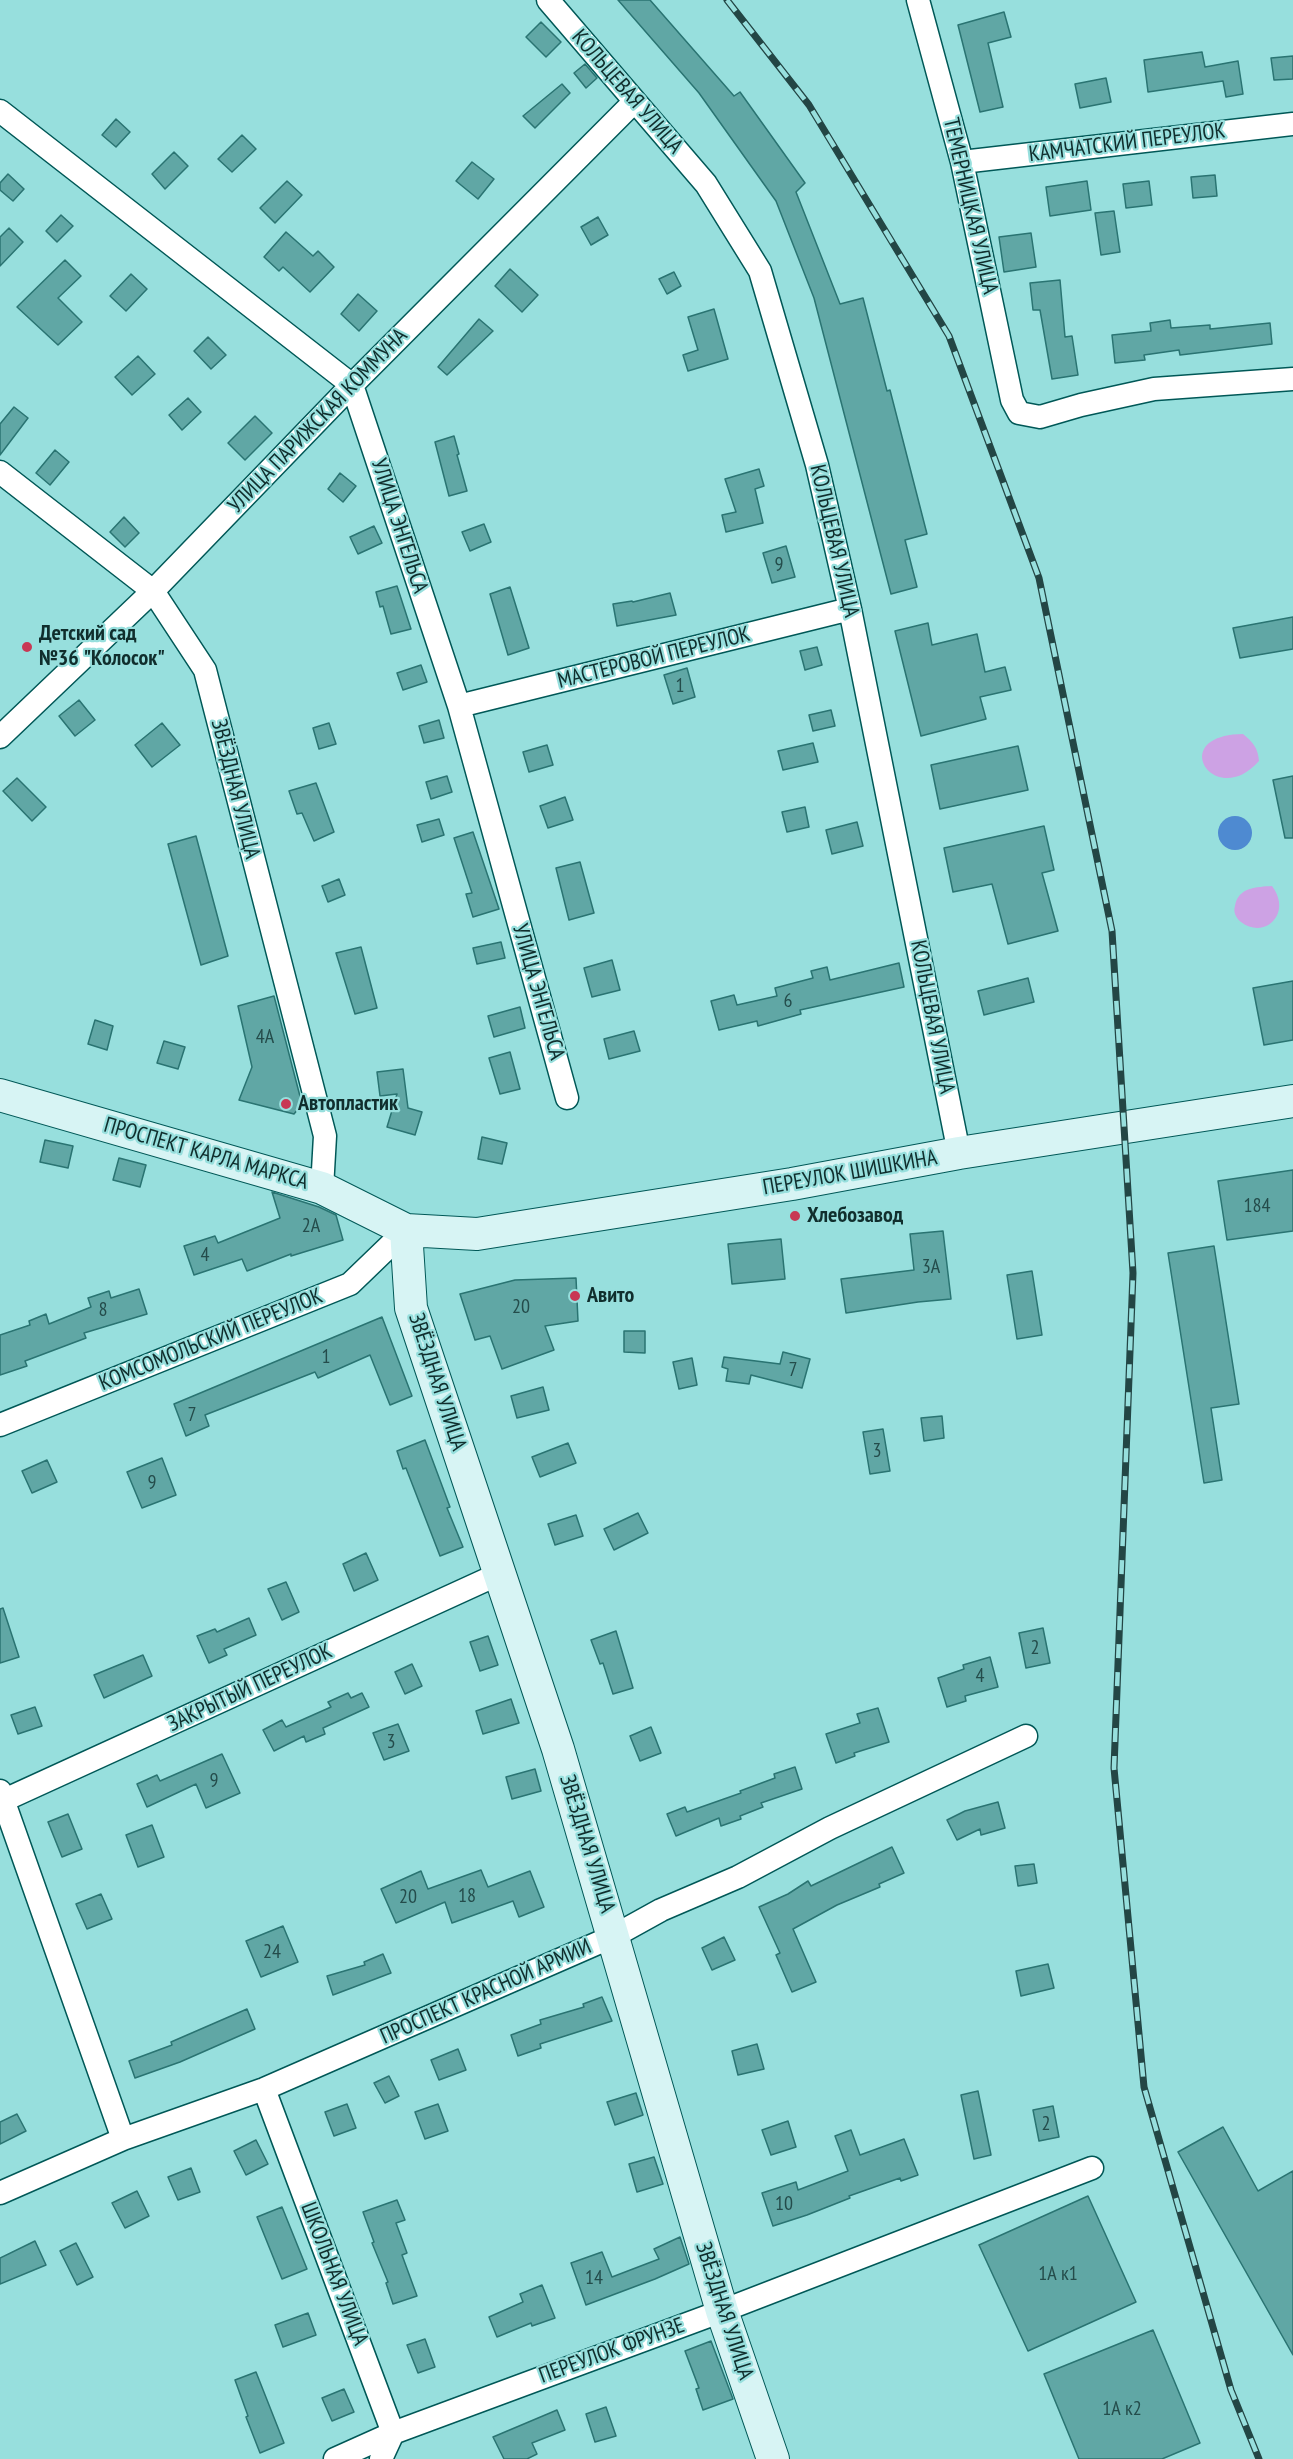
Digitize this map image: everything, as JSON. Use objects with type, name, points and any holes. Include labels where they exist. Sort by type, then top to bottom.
[{"type":"main road","name":"ПРОСПЕКТ КАРЛА МАРКСА","points":[[0,1095],[322,1188],[406,1230]]},
{"type":"main road","name":"ПЕРЕУЛОК ШИШКИНА","points":[[406,1230],[477,1234],[792,1184],[959,1153],[1293,1101]]},
{"type":"main road","name":"ЗВЁЗДНАЯ УЛИЦА","points":[[406,1230],[411,1308],[558,1749],[722,2311],[773,2459]]},
{"type":"street","name":"КОЛЬЦЕВАЯ УЛИЦА","points":[[548,0],[706,184],[760,271],[817,465],[850,609],[959,1153]]},
{"type":"street","name":"ТЕМЕРНИЦКАЯ УЛИЦА","points":[[918,0],[962,162],[1012,400],[1019,413],[1040,417],[1081,405],[1154,389],[1293,379]]},
{"type":"street","name":"УЛИЦА ПАРИЖСКАЯ КОММУНА","points":[[0,737],[153,591],[352,385],[634,102]]},
{"type":"street","points":[[0,111],[352,385]]},
{"type":"street","name":"КАМЧАТСКИЙ ПЕРЕУЛОК","points":[[962,162],[1293,124]]},
{"type":"street","name":"УЛИЦА ЭНГЕЛЬСА","points":[[352,385],[459,706],[567,1098]]},
{"type":"street","name":"ЗВЁЗДНАЯ УЛИЦА","points":[[0,472],[153,591],[205,670],[325,1136],[322,1188]]},
{"type":"street","name":"МАСТЕРОВОЙ ПЕРЕУЛОК","points":[[459,706],[850,609]]},
{"type":"street","name":"КОМСОМОЛЬСКИЙ ПЕРЕУЛОК","points":[[0,1425],[350,1284],[406,1230]]},
{"type":"street","name":"ЗАКРЫТЫЙ ПЕРЕУЛОК","points":[[1,1798],[501,1573]]},
{"type":"street","name":"ПРОСПЕКТ КРАСНОЙ АРМИИ","points":[[0,2193],[123,2139],[264,2089],[614,1936],[661,1910],[738,1876],[915,1786],[1026,1736]]},
{"type":"street","points":[[1,1798],[123,2139]]},
{"type":"street","name":"ШКОЛЬНАЯ УЛИЦА","points":[[264,2089],[393,2433]]},
{"type":"street","name":"ПЕРЕУЛОК ФРУНЗЕ","points":[[335,2459],[393,2433],[722,2311],[1092,2168]]},
{"type":"street","points":[[381,2459],[393,2433]]},
{"type":"shaded area","points":[[1243,734],[1254,746],[1259,761],[1242,774],[1227,778],[1214,775],[1205,767],[1202,756],[1206,746],[1219,737]]},
{"type":"shaded area","points":[[1272,886],[1278,896],[1279,906],[1273,921],[1258,928],[1250,927],[1239,920],[1234,910],[1240,895],[1249,889]]},
{"type":"water","points":[[1235,816],[1247,821],[1252,833],[1247,845],[1235,850],[1223,845],[1218,833],[1223,821]]},
{"type":"building","points":[[618,0],[650,0],[734,96],[740,92],[805,183],[796,192],[840,304],[863,298],[887,391],[890,390],[927,534],[905,540],[917,587],[891,594],[814,298],[776,201],[699,93]]},
{"type":"building","points":[[1004,12],[1011,37],[988,43],[1003,107],[980,112],[958,25]]},
{"type":"building","points":[[541,22],[561,42],[546,57],[526,37]]},
{"type":"building","points":[[1202,52],[1205,67],[1238,61],[1243,94],[1226,97],[1223,81],[1148,92],[1144,60]]},
{"type":"building","points":[[1293,56],[1293,79],[1274,80],[1271,58]]},
{"type":"building","points":[[585,64],[597,78],[586,88],[574,73]]},
{"type":"building","points":[[1106,78],[1111,102],[1080,108],[1075,84]]},
{"type":"building","points":[[562,84],[570,93],[535,128],[523,116]]},
{"type":"building","points":[[116,119],[130,132],[116,147],[102,135]]},
{"type":"building","points":[[242,135],[256,149],[232,172],[218,159]]},
{"type":"building","points":[[174,152],[188,166],[165,189],[152,174]]},
{"type":"building","points":[[472,162],[494,179],[478,199],[456,181]]},
{"type":"building","points":[[8,174],[24,189],[13,201],[0,190],[0,183]]},
{"type":"building","points":[[1215,175],[1217,196],[1193,198],[1191,177]]},
{"type":"building","points":[[287,181],[302,195],[275,223],[260,208]]},
{"type":"building","points":[[1087,181],[1091,210],[1050,216],[1046,187]]},
{"type":"building","points":[[1149,181],[1152,205],[1126,208],[1123,184]]},
{"type":"building","points":[[1114,211],[1120,252],[1101,255],[1095,213]]},
{"type":"building","points":[[61,215],[73,226],[57,242],[46,231]]},
{"type":"building","points":[[598,217],[608,235],[591,245],[581,227]]},
{"type":"building","points":[[9,228],[23,242],[0,266],[0,237]]},
{"type":"building","points":[[286,232],[313,256],[318,251],[334,267],[310,292],[283,267],[279,271],[264,257]]},
{"type":"building","points":[[1031,233],[1036,267],[1004,272],[999,237]]},
{"type":"building","points":[[65,260],[81,276],[58,298],[82,322],[58,345],[17,307]]},
{"type":"building","points":[[510,269],[538,295],[522,312],[495,286]]},
{"type":"building","points":[[674,272],[681,286],[667,294],[659,279]]},
{"type":"building","points":[[131,274],[147,289],[126,311],[110,296]]},
{"type":"building","points":[[1060,280],[1065,337],[1072,336],[1078,375],[1052,379],[1040,310],[1033,310],[1030,283]]},
{"type":"building","points":[[358,294],[377,311],[359,331],[341,314]]},
{"type":"building","points":[[714,309],[728,359],[688,371],[683,355],[698,350],[688,317]]},
{"type":"building","points":[[479,319],[493,331],[447,375],[438,367]]},
{"type":"building","points":[[1170,320],[1171,328],[1210,325],[1210,329],[1270,323],[1272,344],[1180,355],[1179,350],[1144,355],[1145,360],[1115,363],[1112,335],[1151,331],[1150,323]]},
{"type":"building","points":[[208,337],[226,355],[211,369],[194,351]]},
{"type":"building","points":[[138,356],[155,374],[132,395],[115,377]]},
{"type":"building","points":[[188,398],[201,412],[182,430],[169,415]]},
{"type":"building","points":[[14,407],[28,418],[0,455],[0,424]]},
{"type":"building","points":[[255,416],[272,433],[245,460],[228,443]]},
{"type":"building","points":[[454,436],[467,491],[449,496],[435,442]]},
{"type":"building","points":[[55,450],[69,462],[50,485],[36,473]]},
{"type":"building","points":[[759,469],[764,486],[755,489],[763,523],[726,532],[722,515],[736,512],[725,479]]},
{"type":"building","points":[[340,473],[356,486],[343,502],[328,489]]},
{"type":"building","points":[[124,517],[139,533],[125,547],[110,532]]},
{"type":"building","points":[[484,524],[491,542],[470,551],[462,532]]},
{"type":"building","points":[[374,526],[382,543],[358,554],[350,537]]},
{"type":"building","points":[[786,546],[795,577],[772,583],[763,553]]},
{"type":"building","points":[[397,586],[411,629],[391,634],[383,606],[380,607],[376,592]]},
{"type":"building","points":[[510,587],[529,648],[508,655],[490,594]]},
{"type":"building","points":[[670,593],[676,615],[617,626],[613,604],[633,602]]},
{"type":"building","points":[[1293,617],[1293,649],[1240,658],[1233,628]]},
{"type":"building","points":[[928,623],[932,645],[977,634],[985,672],[1005,667],[1011,690],[980,697],[986,719],[921,736],[895,631]]},
{"type":"building","points":[[817,647],[822,665],[805,670],[800,651]]},
{"type":"building","points":[[421,665],[427,682],[403,690],[397,673]]},
{"type":"building","points":[[687,668],[695,697],[673,704],[664,675]]},
{"type":"building","points":[[79,700],[95,720],[75,736],[59,716]]},
{"type":"building","points":[[831,710],[835,726],[813,731],[809,715]]},
{"type":"building","points":[[439,720],[444,738],[424,743],[419,726]]},
{"type":"building","points":[[162,723],[180,745],[152,767],[135,745]]},
{"type":"building","points":[[329,723],[336,744],[319,749],[313,728]]},
{"type":"building","points":[[813,743],[818,762],[783,770],[778,751]]},
{"type":"building","points":[[547,745],[553,765],[529,772],[523,752]]},
{"type":"building","points":[[1018,746],[1028,790],[940,809],[931,765]]},
{"type":"building","points":[[447,776],[452,792],[431,799],[426,782]]},
{"type":"building","points":[[1293,776],[1293,838],[1285,838],[1273,780]]},
{"type":"building","points":[[17,778],[46,807],[32,821],[3,791]]},
{"type":"building","points":[[316,783],[334,832],[314,841],[302,813],[297,814],[289,791]]},
{"type":"building","points":[[565,797],[573,820],[548,828],[540,806]]},
{"type":"building","points":[[805,807],[809,827],[787,832],[782,812]]},
{"type":"building","points":[[439,819],[444,835],[422,842],[417,825]]},
{"type":"building","points":[[857,822],[863,846],[832,854],[826,830]]},
{"type":"building","points":[[1044,826],[1054,870],[1042,873],[1058,931],[1008,944],[992,884],[953,892],[944,848]]},
{"type":"building","points":[[473,832],[499,909],[473,917],[466,894],[472,893],[454,838]]},
{"type":"building","points":[[196,836],[228,956],[201,965],[168,844]]},
{"type":"building","points":[[580,862],[594,913],[569,920],[556,868]]},
{"type":"building","points":[[339,879],[345,895],[328,902],[322,886]]},
{"type":"building","points":[[501,942],[505,958],[477,964],[473,948]]},
{"type":"building","points":[[361,947],[377,1008],[355,1014],[336,953]]},
{"type":"building","points":[[612,960],[620,990],[592,997],[584,968]]},
{"type":"building","points":[[899,963],[904,987],[800,1010],[801,1014],[758,1026],[757,1021],[719,1030],[711,1001],[734,995],[737,1005],[777,996],[775,988],[813,978],[811,971],[827,967],[830,980]]},
{"type":"building","points":[[1028,978],[1034,1002],[984,1015],[978,991]]},
{"type":"building","points":[[1293,981],[1293,1040],[1264,1045],[1253,988]]},
{"type":"building","points":[[274,996],[302,1104],[294,1114],[239,1100],[252,1067],[238,1006]]},
{"type":"building","points":[[520,1007],[525,1028],[494,1037],[488,1016]]},
{"type":"building","points":[[95,1020],[113,1026],[107,1050],[88,1044]]},
{"type":"building","points":[[634,1031],[640,1051],[609,1059],[604,1039]]},
{"type":"building","points":[[164,1041],[185,1047],[178,1069],[157,1063]]},
{"type":"building","points":[[510,1052],[520,1089],[500,1094],[489,1058]]},
{"type":"building","points":[[403,1069],[408,1108],[422,1112],[415,1135],[387,1127],[397,1094],[380,1096],[377,1072]]},
{"type":"building","points":[[482,1137],[507,1143],[502,1164],[478,1159]]},
{"type":"building","points":[[45,1140],[73,1146],[68,1168],[40,1162]]},
{"type":"building","points":[[119,1158],[146,1165],[140,1187],[113,1180]]},
{"type":"building","points":[[1293,1170],[1293,1231],[1227,1240],[1218,1181]]},
{"type":"building","points":[[272,1192],[336,1215],[343,1240],[291,1256],[291,1254],[247,1271],[242,1259],[194,1275],[184,1246],[215,1236],[218,1243],[280,1218]]},
{"type":"building","points":[[943,1231],[951,1299],[846,1313],[841,1279],[914,1270],[910,1234]]},
{"type":"building","points":[[781,1239],[785,1279],[732,1284],[728,1244]]},
{"type":"building","points":[[1214,1246],[1239,1404],[1211,1408],[1222,1480],[1204,1483],[1168,1253]]},
{"type":"building","points":[[1032,1271],[1042,1335],[1017,1339],[1007,1275]]},
{"type":"building","points":[[576,1278],[578,1321],[545,1326],[554,1350],[502,1369],[490,1336],[475,1340],[460,1294],[515,1280]]},
{"type":"building","points":[[139,1289],[147,1314],[84,1333],[86,1338],[25,1361],[27,1366],[0,1375],[0,1335],[30,1325],[29,1321],[46,1314],[49,1324],[91,1307],[88,1298],[109,1291],[111,1298]]},
{"type":"building","points":[[382,1317],[412,1396],[390,1405],[370,1355],[318,1378],[315,1372],[205,1415],[209,1426],[186,1436],[174,1404]]},
{"type":"building","points":[[624,1331],[645,1331],[645,1353],[624,1352]]},
{"type":"building","points":[[783,1352],[810,1359],[802,1388],[751,1375],[749,1384],[726,1381],[728,1369],[722,1367],[724,1357],[780,1364]]},
{"type":"building","points":[[692,1358],[697,1385],[679,1389],[673,1362]]},
{"type":"building","points":[[543,1387],[549,1410],[517,1418],[511,1396]]},
{"type":"building","points":[[942,1416],[944,1438],[924,1441],[921,1418]]},
{"type":"building","points":[[883,1429],[890,1471],[870,1474],[863,1432]]},
{"type":"building","points":[[425,1440],[450,1507],[447,1508],[463,1547],[440,1556],[406,1468],[403,1469],[397,1451]]},
{"type":"building","points":[[568,1443],[576,1463],[540,1477],[532,1457]]},
{"type":"building","points":[[162,1458],[176,1495],[142,1508],[127,1472]]},
{"type":"building","points":[[47,1460],[57,1482],[32,1493],[22,1471]]},
{"type":"building","points":[[638,1513],[648,1533],[614,1550],[604,1529]]},
{"type":"building","points":[[576,1515],[583,1536],[555,1545],[548,1524]]},
{"type":"building","points":[[366,1553],[378,1580],[354,1591],[343,1564]]},
{"type":"building","points":[[286,1582],[299,1612],[282,1620],[268,1589]]},
{"type":"building","points":[[3,1608],[19,1657],[0,1663],[0,1609]]},
{"type":"building","points":[[249,1618],[256,1635],[224,1649],[227,1655],[209,1663],[197,1636],[215,1629],[217,1632]]},
{"type":"building","points":[[1043,1628],[1050,1663],[1026,1668],[1019,1633]]},
{"type":"building","points":[[616,1631],[633,1688],[613,1694],[603,1663],[600,1664],[591,1640]]},
{"type":"building","points":[[488,1636],[498,1665],[480,1671],[470,1642]]},
{"type":"building","points":[[143,1655],[152,1676],[104,1698],[94,1675]]},
{"type":"building","points":[[990,1657],[998,1687],[965,1696],[966,1701],[947,1707],[938,1678],[964,1669],[963,1665]]},
{"type":"building","points":[[412,1664],[422,1686],[405,1694],[395,1672]]},
{"type":"building","points":[[348,1693],[351,1698],[362,1693],[369,1707],[323,1728],[325,1734],[306,1742],[304,1736],[274,1751],[263,1730],[282,1720],[286,1727],[331,1707],[328,1702]]},
{"type":"building","points":[[511,1699],[519,1723],[483,1734],[476,1711]]},
{"type":"building","points":[[35,1707],[42,1726],[18,1734],[11,1715]]},
{"type":"building","points":[[878,1708],[889,1742],[854,1753],[855,1756],[836,1763],[826,1734],[860,1723],[857,1714]]},
{"type":"building","points":[[398,1724],[409,1751],[384,1760],[373,1733]]},
{"type":"building","points":[[651,1727],[661,1753],[640,1761],[630,1736]]},
{"type":"building","points":[[222,1754],[240,1793],[206,1808],[196,1784],[147,1807],[137,1784],[157,1775],[160,1781]]},
{"type":"building","points":[[795,1767],[802,1789],[761,1803],[763,1807],[740,1816],[741,1819],[721,1826],[719,1818],[676,1836],[667,1814],[685,1807],[687,1812],[741,1793],[740,1791],[775,1778],[774,1774]]},
{"type":"building","points":[[535,1769],[541,1791],[512,1799],[506,1777]]},
{"type":"building","points":[[998,1802],[1005,1828],[981,1835],[980,1829],[957,1840],[947,1820],[965,1811]]},
{"type":"building","points":[[68,1814],[82,1849],[62,1857],[48,1822]]},
{"type":"building","points":[[152,1825],[164,1857],[138,1867],[126,1835]]},
{"type":"building","points":[[892,1847],[904,1873],[793,1929],[816,1982],[792,1992],[776,1955],[780,1953],[759,1907],[788,1894],[808,1881],[811,1886]]},
{"type":"building","points":[[1034,1864],[1037,1883],[1018,1886],[1015,1866]]},
{"type":"building","points":[[481,1870],[488,1887],[530,1871],[544,1907],[519,1917],[513,1901],[452,1923],[445,1902],[396,1923],[381,1889],[421,1871],[428,1889]]},
{"type":"building","points":[[101,1894],[112,1919],[87,1929],[76,1904]]},
{"type":"building","points":[[283,1926],[298,1962],[261,1977],[246,1941]]},
{"type":"building","points":[[724,1937],[735,1960],[712,1970],[702,1948]]},
{"type":"building","points":[[383,1954],[391,1973],[333,1995],[327,1976],[365,1965],[364,1962]]},
{"type":"building","points":[[1048,1964],[1054,1988],[1021,1996],[1016,1971]]},
{"type":"building","points":[[602,1997],[612,2021],[540,2044],[541,2048],[518,2056],[511,2035],[541,2024],[540,2020],[584,2007],[583,2004]]},
{"type":"building","points":[[247,2009],[255,2029],[180,2062],[135,2078],[129,2061],[172,2045],[171,2042]]},
{"type":"building","points":[[757,2044],[764,2069],[738,2075],[732,2051]]},
{"type":"building","points":[[458,2049],[466,2070],[439,2080],[431,2060]]},
{"type":"building","points":[[389,2076],[399,2096],[385,2103],[374,2083]]},
{"type":"building","points":[[978,2091],[991,2155],[974,2159],[961,2095]]},
{"type":"building","points":[[636,2093],[643,2115],[615,2125],[607,2102]]},
{"type":"building","points":[[347,2104],[356,2128],[334,2136],[325,2112]]},
{"type":"building","points":[[438,2104],[448,2131],[425,2139],[415,2112]]},
{"type":"building","points":[[1053,2106],[1059,2137],[1039,2141],[1033,2110]]},
{"type":"building","points":[[17,2114],[26,2131],[0,2144],[0,2122]]},
{"type":"building","points":[[788,2121],[796,2147],[771,2155],[762,2130]]},
{"type":"building","points":[[1223,2127],[1258,2191],[1293,2171],[1293,2355],[1178,2152]]},
{"type":"building","points":[[851,2130],[860,2155],[904,2139],[918,2175],[901,2181],[900,2178],[773,2226],[762,2193],[796,2182],[798,2190],[848,2171],[835,2136]]},
{"type":"building","points":[[256,2140],[268,2164],[246,2175],[234,2151]]},
{"type":"building","points":[[654,2157],[663,2184],[637,2192],[629,2164]]},
{"type":"building","points":[[191,2168],[200,2192],[178,2200],[168,2177]]},
{"type":"building","points":[[137,2191],[149,2216],[125,2228],[112,2203]]},
{"type":"building","points":[[1088,2196],[1136,2302],[1028,2351],[979,2245]]},
{"type":"building","points":[[397,2200],[405,2220],[396,2223],[407,2253],[402,2255],[417,2296],[393,2304],[386,2283],[388,2282],[372,2243],[374,2242],[363,2212]]},
{"type":"building","points":[[282,2207],[307,2269],[282,2279],[257,2217]]},
{"type":"building","points":[[680,2237],[689,2264],[586,2305],[571,2263],[602,2252],[612,2277],[659,2259],[654,2249]]},
{"type":"building","points":[[35,2241],[46,2265],[0,2284],[0,2258]]},
{"type":"building","points":[[76,2243],[93,2277],[77,2285],[60,2251]]},
{"type":"building","points":[[542,2285],[555,2318],[532,2326],[531,2323],[497,2337],[489,2317],[523,2302],[520,2294]]},
{"type":"building","points":[[308,2313],[316,2335],[283,2347],[275,2325]]},
{"type":"building","points":[[1153,2330],[1200,2443],[1162,2459],[1079,2459],[1044,2374]]},
{"type":"building","points":[[425,2339],[435,2367],[418,2373],[407,2345]]},
{"type":"building","points":[[711,2341],[733,2399],[703,2410],[696,2389],[699,2388],[685,2351]]},
{"type":"building","points":[[256,2372],[284,2443],[260,2453],[235,2380]]},
{"type":"building","points":[[344,2389],[354,2412],[332,2421],[322,2398]]},
{"type":"building","points":[[606,2407],[616,2436],[595,2442],[586,2414]]},
{"type":"building","points":[[557,2410],[565,2430],[532,2443],[537,2454],[527,2459],[504,2459],[493,2437]]},
{"type":"railway","points":[[727,0],[809,105],[949,336],[1039,578],[1112,931],[1133,1273],[1114,1768],[1144,2087],[1231,2390],[1259,2459]]},
{"type":"place","name":"Детский сад №36 \"Колосок\"","points":[[27,647]]},
{"type":"place","name":"Автопластик","points":[[286,1104]]},
{"type":"place","name":"Хлебозавод","points":[[795,1216]]},
{"type":"place","name":"Авито","points":[[575,1296]]}]
